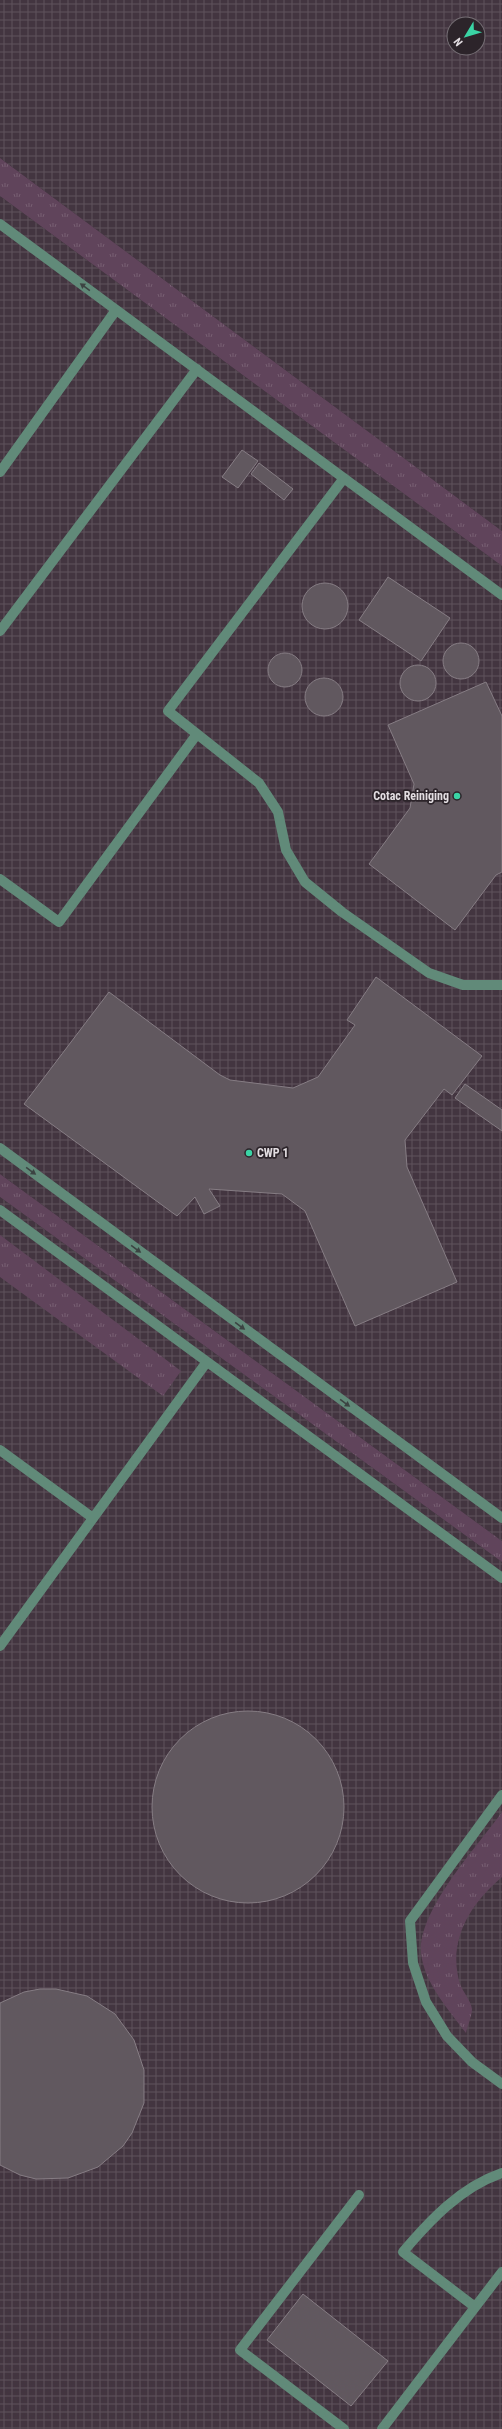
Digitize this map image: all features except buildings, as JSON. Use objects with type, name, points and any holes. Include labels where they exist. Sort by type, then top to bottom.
[{"type":"lane","points":[[0,224],[502,595]]},
{"type":"lane","points":[[0,472],[116,310]]},
{"type":"lane","points":[[0,631],[197,369]]},
{"type":"lane","points":[[344,478],[168,712],[259,783],[278,812],[286,850],[305,882],[342,912],[429,973],[463,985],[502,985]]},
{"type":"lane","points":[[0,880],[59,922],[196,734]]},
{"type":"lane","points":[[0,1148],[502,1518]]},
{"type":"lane","points":[[0,1210],[206,1363],[502,1578]]},
{"type":"lane","points":[[0,1646],[206,1363]]},
{"type":"lane","points":[[0,1450],[93,1518]]},
{"type":"lane","points":[[502,1794],[410,1921],[413,1964],[426,2002],[447,2036],[472,2062],[502,2084]]},
{"type":"lane","points":[[475,2308],[403,2252],[427,2223],[453,2200],[502,2173]]},
{"type":"lane","points":[[339,2428],[240,2350],[359,2195]]},
{"type":"lane","points":[[382,2429],[502,2272]]},
{"type":"shaded area","points":[[0,0],[502,0],[502,531],[0,158]]},
{"type":"shaded area","points":[[0,196],[502,566],[502,1541],[0,1174]]},
{"type":"shaded area","points":[[0,1197],[502,1562],[502,2429],[0,2429]]},
{"type":"green space","points":[[0,158],[502,531],[502,566],[0,196]]},
{"type":"green space","points":[[0,1174],[502,1541],[502,1562],[0,1197]]},
{"type":"green space","points":[[0,1235],[181,1371],[163,1396],[0,1277]]},
{"type":"green space","points":[[502,1812],[502,1877],[490,1888],[471,1911],[459,1938],[457,1968],[460,1984],[472,2009],[466,2033],[438,1996],[427,1975],[421,1953],[423,1936],[429,1918],[451,1880]]},
{"type":"place","name":"Cotac Reiniging","points":[[457,796]]},
{"type":"place","name":"CWP 1","points":[[249,1153]]}]
